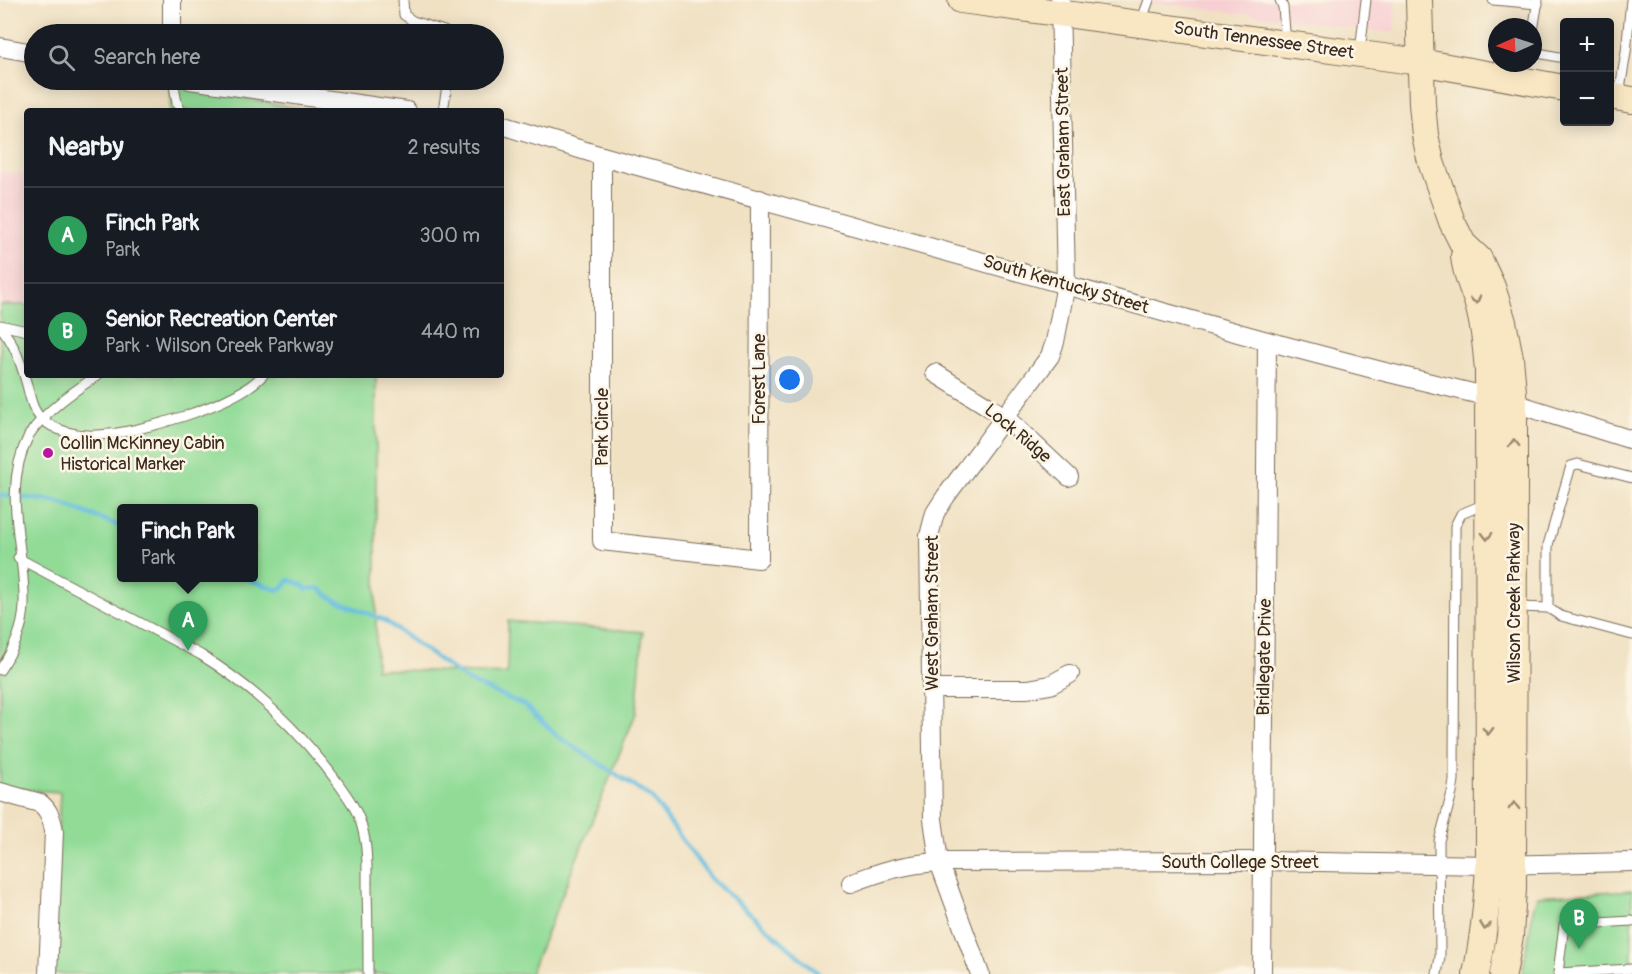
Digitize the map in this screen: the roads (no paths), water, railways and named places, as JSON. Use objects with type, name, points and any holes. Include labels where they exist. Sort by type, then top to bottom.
[{"type":"main road","name":"South Tennessee Street","points":[[961,0],[1146,12],[1286,43],[1524,76],[1560,86]]},
{"type":"main road","name":"Wilson Creek Parkway","points":[[1419,0],[1423,120],[1431,162],[1449,214],[1463,244],[1479,259],[1498,305],[1508,340],[1514,403],[1515,607],[1501,865],[1486,920],[1476,974]]},
{"type":"main road","name":"Wilson Creek Parkway","points":[[1463,244],[1464,267],[1482,321],[1486,352],[1487,503],[1501,865],[1512,927],[1503,974]]},
{"type":"street","points":[[172,0],[172,24]]},
{"type":"street","name":"East Graham Street","points":[[1060,6],[1066,284]]},
{"type":"street","points":[[0,47],[24,51]]},
{"type":"street","points":[[259,90],[386,108]]},
{"type":"street","name":"South Kentucky Street","points":[[504,127],[1267,341],[1514,403],[1632,440]]},
{"type":"street","name":"Park Circle","points":[[602,156],[602,541],[759,559]]},
{"type":"street","name":"Forest Lane","points":[[759,559],[760,199]]},
{"type":"street","name":"West Graham Street","points":[[980,974],[939,862],[933,819],[929,536],[936,513],[946,496],[1050,356],[1055,342],[1066,284]]},
{"type":"street","name":"Bridlegate Drive","points":[[1262,974],[1267,341]]},
{"type":"street","name":"Lock Ridge","points":[[935,373],[1005,417],[1069,477]]},
{"type":"street","points":[[932,689],[1028,689],[1050,685],[1070,675]]},
{"type":"street","points":[[0,792],[40,803],[50,814],[54,831],[48,974]]},
{"type":"street","name":"South College Street","points":[[851,883],[913,864],[939,862],[1262,861],[1501,865],[1632,862]]},
{"type":"lane","points":[[403,0],[404,15],[422,24]]},
{"type":"lane","points":[[1280,0],[1283,7],[1286,43]]},
{"type":"lane","points":[[1360,53],[1366,0]]},
{"type":"lane","points":[[1493,0],[1538,2],[1535,18]]},
{"type":"lane","points":[[1620,98],[1631,0]]},
{"type":"lane","points":[[1542,54],[1560,57]]},
{"type":"lane","points":[[175,90],[180,108]]},
{"type":"lane","points":[[443,108],[446,90]]},
{"type":"lane","points":[[0,326],[24,330]]},
{"type":"lane","points":[[0,326],[12,342],[24,372]]},
{"type":"lane","points":[[26,378],[36,413],[42,419],[51,426],[72,433],[96,435],[122,432],[187,415],[244,391],[259,378]]},
{"type":"lane","points":[[0,670],[16,642],[23,617],[24,601],[11,520],[13,473],[21,449],[42,419],[94,378]]},
{"type":"lane","points":[[1548,608],[1548,545],[1571,466],[1578,464],[1632,478]]},
{"type":"lane","points":[[1437,974],[1440,957],[1439,841],[1454,780],[1455,526],[1461,514],[1487,503]]},
{"type":"lane","points":[[18,558],[216,664],[276,713],[312,749],[346,795],[356,811],[363,830],[367,874],[369,974]]},
{"type":"lane","points":[[1515,607],[1548,608],[1561,616],[1632,636]]},
{"type":"lane","points":[[1632,921],[1564,926],[1558,973],[1632,969]]},
{"type":"waterway","points":[[0,495],[56,501],[117,525]]},
{"type":"waterway","points":[[255,582],[278,590],[289,580],[303,585],[306,589],[319,588],[333,599],[384,620],[468,681],[524,705],[559,737],[651,797],[711,879],[819,974]]},
{"type":"place","name":"Collin McKinney Cabin Historical Marker","points":[[48,453]]},
{"type":"place","name":"Finch Park","points":[[188,651]]},
{"type":"place","name":"Senior Recreation Center","points":[[1579,949]]}]
